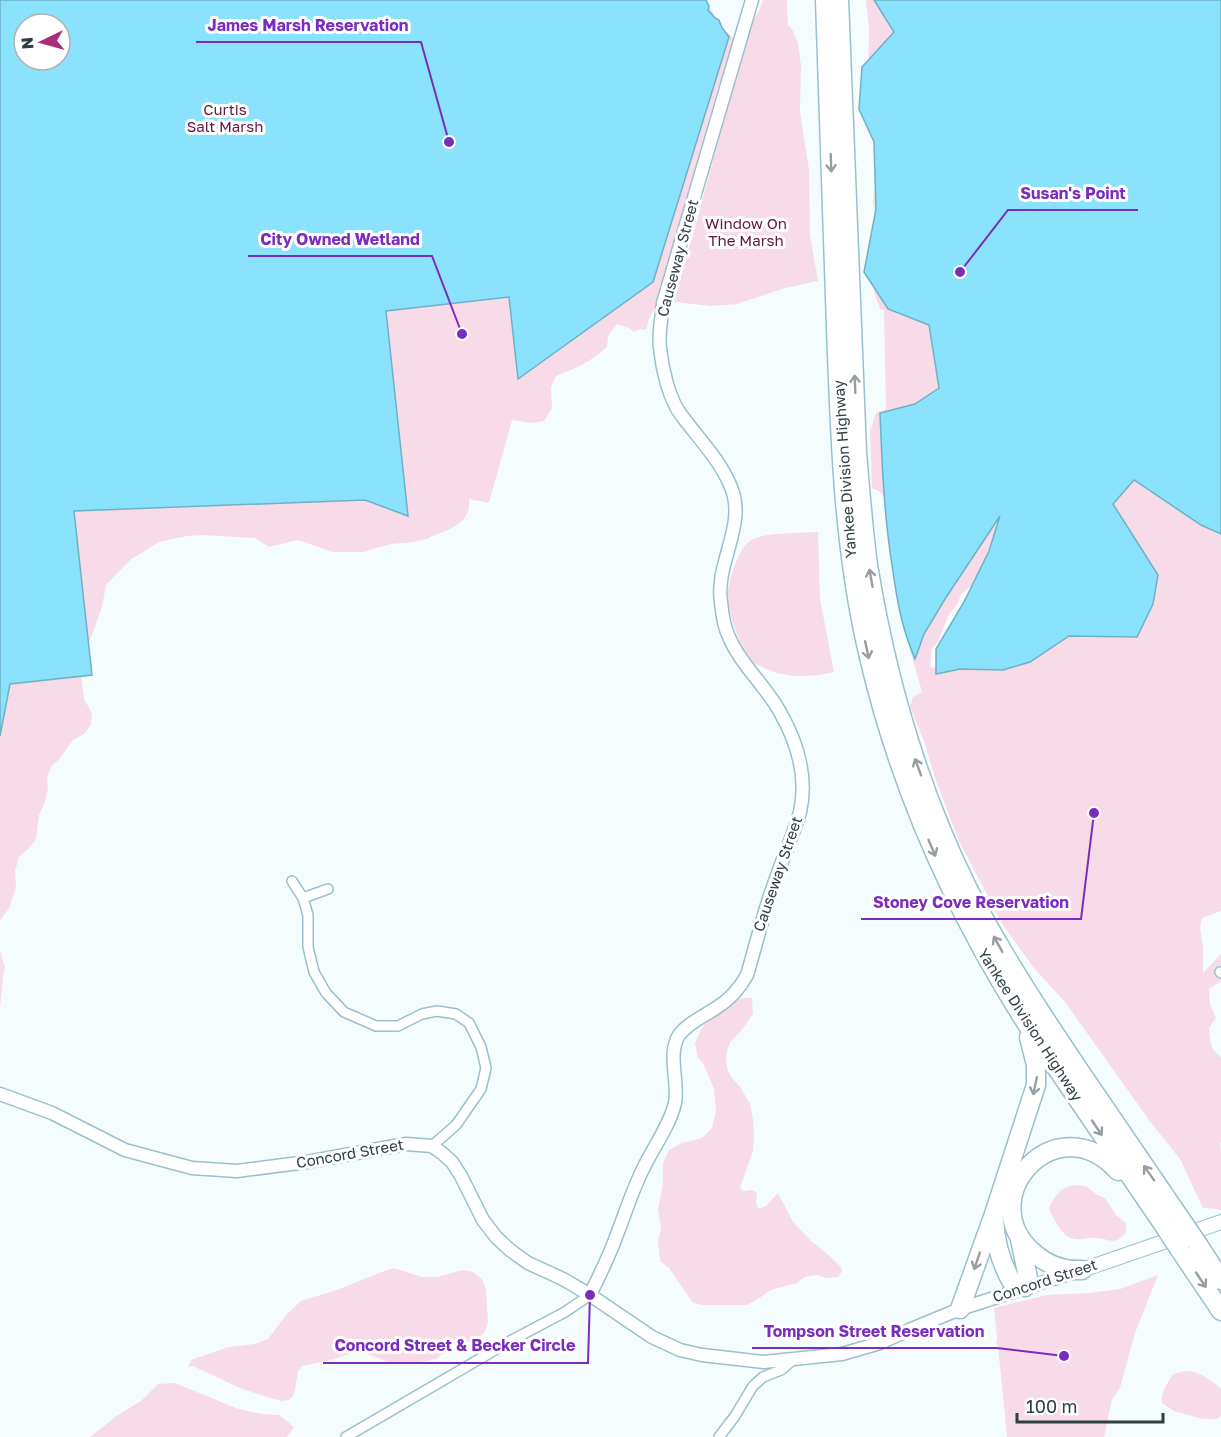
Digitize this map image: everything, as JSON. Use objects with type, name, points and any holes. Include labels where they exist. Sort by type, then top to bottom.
[{"type":"highway","points":[[819,0],[830,133]]},
{"type":"highway","name":"Yankee Division Highway","points":[[825,0],[842,475],[857,601],[868,656],[890,735],[934,855],[975,938],[1010,999],[1173,1224],[1221,1280]]},
{"type":"highway","name":"Yankee Division Highway","points":[[839,0],[857,452],[868,563],[896,698],[934,809],[968,887],[988,925],[1031,1000],[1173,1224]]},
{"type":"highway","points":[[960,1309],[994,1214],[1034,1092],[1037,1075],[1028,1034],[975,938]]},
{"type":"highway","points":[[994,1214],[994,1231],[1002,1262],[1013,1284],[1025,1287],[1028,1278],[1019,1236],[1013,1220],[1014,1190],[1027,1167],[1046,1153],[1064,1148],[1087,1149],[1106,1160],[1173,1224]]},
{"type":"highway","points":[[1019,1236],[1028,1249],[1046,1262],[1067,1269],[1082,1270]]},
{"type":"highway","points":[[1192,1246],[1221,1273]]},
{"type":"highway","name":"Yankee Division Highway","points":[[1192,1246],[1221,1311]]},
{"type":"main road","name":"Concord Street","points":[[1082,1270],[1221,1222]]},
{"type":"street","name":"Causeway Street","points":[[590,1295],[615,1239],[635,1185],[670,1116],[676,1095],[674,1062],[676,1042],[687,1027],[732,995],[747,975],[767,902],[801,802],[802,781],[799,755],[792,736],[776,705],[738,654],[728,636],[720,599],[720,584],[732,537],[736,505],[732,488],[707,447],[680,414],[666,379],[660,347],[663,303],[752,0]]},
{"type":"street","points":[[292,881],[303,898],[308,915],[309,947],[314,972],[326,993],[344,1012],[376,1026],[398,1026],[422,1014],[437,1011],[456,1014],[469,1023],[481,1047],[486,1068],[481,1089],[456,1125],[432,1146]]},
{"type":"street","points":[[303,898],[327,889]]},
{"type":"street","name":"Concord Street","points":[[0,1094],[52,1113],[125,1150],[192,1168],[237,1171],[308,1162],[406,1144],[432,1146],[452,1162],[483,1220],[510,1250],[528,1263],[563,1279],[590,1295],[652,1337],[680,1350],[702,1355],[764,1362],[842,1354],[870,1346],[960,1309],[1082,1270]]},
{"type":"street","points":[[346,1437],[512,1340],[565,1312],[590,1295]]},
{"type":"street","points":[[719,1437],[753,1386],[764,1377],[781,1370],[794,1359]]},
{"type":"green space","name":"Curtis Salt Marsh","points":[[0,0],[705,1],[719,23],[734,39],[715,98],[658,301],[646,330],[641,329],[634,332],[617,324],[608,336],[607,347],[583,364],[556,376],[551,387],[552,408],[544,421],[531,423],[512,420],[489,503],[469,499],[467,514],[463,520],[430,539],[391,544],[363,552],[333,552],[298,540],[269,547],[255,538],[187,536],[159,542],[130,560],[106,585],[102,607],[86,651],[81,673],[84,699],[92,713],[91,725],[84,734],[73,740],[51,767],[47,777],[48,788],[45,802],[39,815],[36,839],[19,857],[15,871],[16,887],[9,908],[0,921]]},
{"type":"green space","name":"Window On The Marsh","points":[[763,0],[787,0],[788,25],[798,43],[801,66],[800,112],[809,170],[810,235],[818,281],[785,288],[737,304],[711,306],[675,302],[676,287],[693,235],[748,30]]},
{"type":"green space","points":[[866,0],[1084,0],[1221,375],[1221,911],[1202,918],[1200,928],[1203,973],[1221,954],[1221,981],[1209,989],[1210,1004],[1216,1018],[1209,1028],[1210,1041],[1221,1057],[1221,1211],[1203,1208],[1180,1159],[1149,1120],[1065,1002],[1034,968],[1004,927],[959,841],[910,706],[913,697],[922,692],[910,650],[913,644],[893,507],[879,491],[872,488],[870,431],[876,413],[886,409],[884,310],[880,309],[874,291],[882,249],[873,203],[877,171],[868,71],[869,29]],"holes":[[[972,585],[963,603],[941,665],[932,668],[930,665],[932,648],[938,642],[948,616],[958,603],[961,594]]]},
{"type":"green space","points":[[818,532],[820,599],[834,672],[797,676],[770,671],[754,663],[749,657],[731,616],[728,594],[734,568],[746,545],[756,538]]},
{"type":"green space","points":[[0,951],[5,967],[0,1008]]},
{"type":"green space","points":[[752,999],[753,1014],[731,1041],[726,1060],[728,1071],[750,1104],[753,1120],[753,1151],[740,1188],[743,1191],[752,1190],[757,1193],[756,1203],[759,1209],[766,1206],[778,1193],[793,1222],[841,1267],[842,1271],[838,1277],[826,1278],[816,1275],[805,1277],[797,1283],[771,1290],[746,1305],[703,1305],[693,1303],[669,1268],[660,1261],[658,1240],[661,1229],[658,1209],[663,1184],[663,1163],[669,1150],[682,1143],[702,1138],[712,1128],[716,1111],[714,1089],[703,1063],[698,1058],[695,1043],[710,1017],[734,1000]]},
{"type":"green space","points":[[1076,1185],[1086,1186],[1105,1198],[1116,1215],[1126,1223],[1126,1233],[1122,1237],[1115,1241],[1093,1238],[1075,1239],[1068,1237],[1062,1231],[1049,1208],[1059,1192]]},
{"type":"green space","points":[[394,1268],[422,1277],[438,1277],[462,1270],[473,1272],[482,1279],[486,1289],[488,1323],[485,1332],[478,1338],[459,1345],[435,1359],[420,1362],[389,1362],[362,1352],[302,1366],[298,1371],[294,1395],[289,1400],[281,1401],[242,1389],[193,1366],[188,1367],[191,1360],[229,1347],[255,1344],[268,1339],[287,1314],[301,1301]]},
{"type":"green space","points":[[1158,1275],[1135,1333],[1120,1388],[1112,1399],[1104,1437],[1007,1437],[994,1308],[1047,1295],[1120,1289]]},
{"type":"green space","points":[[1186,1371],[1200,1374],[1221,1389],[1221,1416],[1217,1419],[1203,1419],[1174,1411],[1162,1403],[1163,1391],[1173,1374]]},
{"type":"green space","points":[[175,1383],[238,1409],[279,1415],[294,1427],[287,1437],[90,1437],[118,1415],[141,1401],[158,1384]]},
{"type":"water","points":[[0,0],[706,0],[708,10],[719,20],[729,37],[653,282],[518,379],[509,297],[386,311],[408,516],[365,500],[74,511],[92,675],[10,684],[0,736]]},
{"type":"water","points":[[874,0],[1221,0],[1221,534],[1201,525],[1134,480],[1113,504],[1158,575],[1153,604],[1137,637],[1069,636],[1030,662],[1003,670],[960,669],[936,674],[936,649],[964,602],[989,551],[1000,516],[924,634],[915,659],[900,613],[889,546],[880,413],[915,404],[939,388],[929,325],[888,309],[864,272],[876,209],[874,142],[859,109],[862,67],[894,32]]},
{"type":"place","name":"James Marsh Reservation","points":[[449,142]]},
{"type":"place","name":"Susan's Point","points":[[960,272]]},
{"type":"place","name":"City Owned Wetland","points":[[462,334]]},
{"type":"place","name":"Stoney Cove Reservation","points":[[1094,813]]},
{"type":"place","name":"Concord Street & Becker Circle","points":[[590,1295]]},
{"type":"place","name":"Tompson Street Reservation","points":[[1064,1356]]}]
